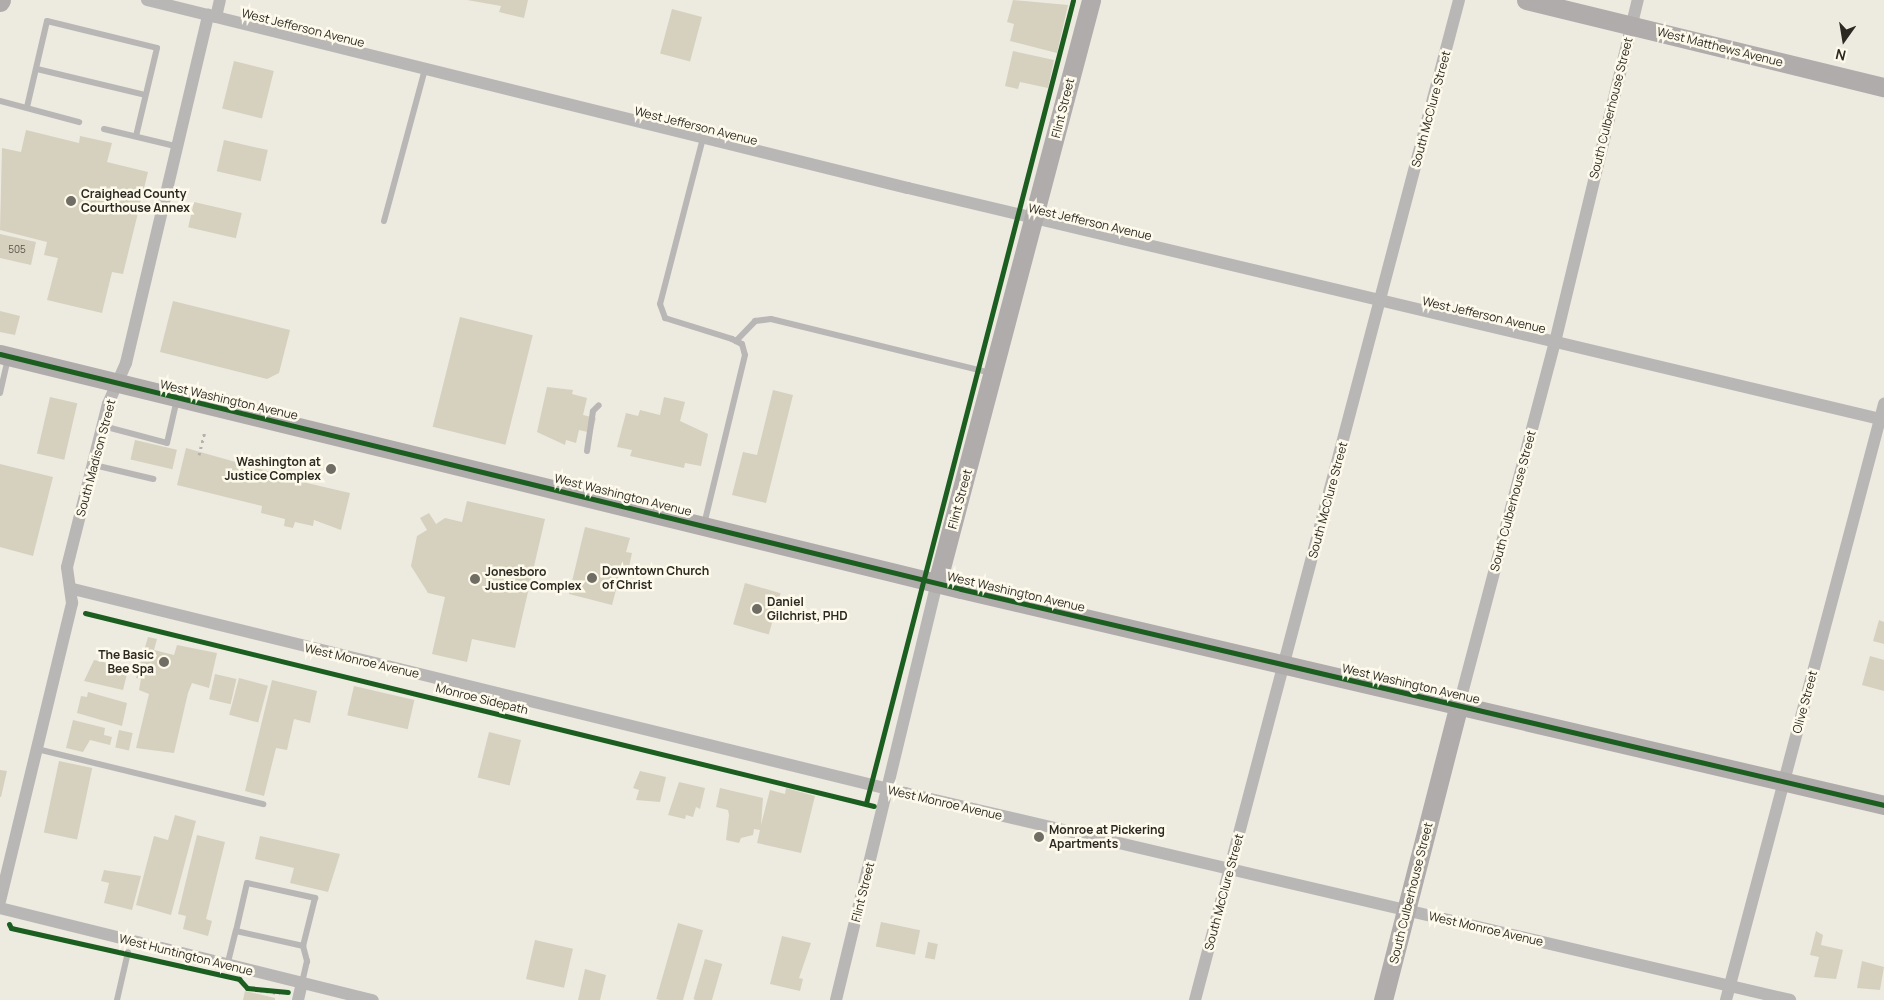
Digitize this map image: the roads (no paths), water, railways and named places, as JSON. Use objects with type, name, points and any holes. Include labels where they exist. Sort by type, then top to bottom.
[{"type":"street","name":"West Jefferson Avenue","points":[[147,0],[1034,219],[1882,420]]},
{"type":"street","name":"South Madison Street","points":[[0,901],[38,749],[73,589],[67,566],[103,426],[118,384],[175,146],[212,16],[220,0]]},
{"type":"street","name":"Flint Street","points":[[836,1000],[937,583],[995,374],[1090,0]]},
{"type":"street","name":"South McClure Street","points":[[1195,1000],[1285,665],[1459,0]]},
{"type":"street","name":"West Matthews Avenue","points":[[1526,0],[1884,87]]},
{"type":"street","name":"South Culberhouse Street","points":[[1383,1000],[1555,342],[1638,0]]},
{"type":"street","name":"West Washington Avenue","points":[[4,355],[937,583],[1884,805]]},
{"type":"street","name":"Olive Street","points":[[1726,1000],[1882,420],[1884,404]]},
{"type":"street","name":"West Monroe Avenue","points":[[73,589],[888,789],[1790,1000]]},
{"type":"street","name":"West Huntington Avenue","points":[[0,908],[227,966],[372,1000]]},
{"type":"street","points":[[298,1000],[302,983]]},
{"type":"lane","points":[[27,108],[47,21],[157,48],[136,136]]},
{"type":"lane","points":[[37,68],[146,95]]},
{"type":"lane","points":[[384,220],[425,69]]},
{"type":"lane","points":[[0,101],[79,122]]},
{"type":"lane","points":[[104,128],[175,146]]},
{"type":"lane","points":[[703,138],[661,315],[736,341],[745,355],[703,525]]},
{"type":"lane","points":[[736,341],[755,321],[771,319],[995,374]]},
{"type":"lane","points":[[0,393],[4,355]]},
{"type":"lane","points":[[103,426],[167,442],[178,398]]},
{"type":"lane","points":[[587,451],[593,410],[599,405]]},
{"type":"lane","points":[[94,465],[153,479]]},
{"type":"lane","points":[[38,749],[263,804]]},
{"type":"lane","points":[[227,966],[247,883],[315,898],[303,946],[307,961],[302,983]]},
{"type":"lane","points":[[236,931],[303,946]]},
{"type":"lane","points":[[117,1000],[128,952]]},
{"type":"place","name":"Craighead County Courthouse Annex","points":[[71,201]]},
{"type":"place","name":"Washington at Justice Complex","points":[[331,469]]},
{"type":"place","name":"Downtown Church of Christ","points":[[592,578]]},
{"type":"place","name":"Jonesboro Justice Complex","points":[[475,579]]},
{"type":"place","name":"Daniel Gilchrist, PHD","points":[[757,609]]},
{"type":"place","name":"The Basic Bee Spa","points":[[164,662]]},
{"type":"place","name":"Monroe at Pickering Apartments","points":[[1039,837]]}]
